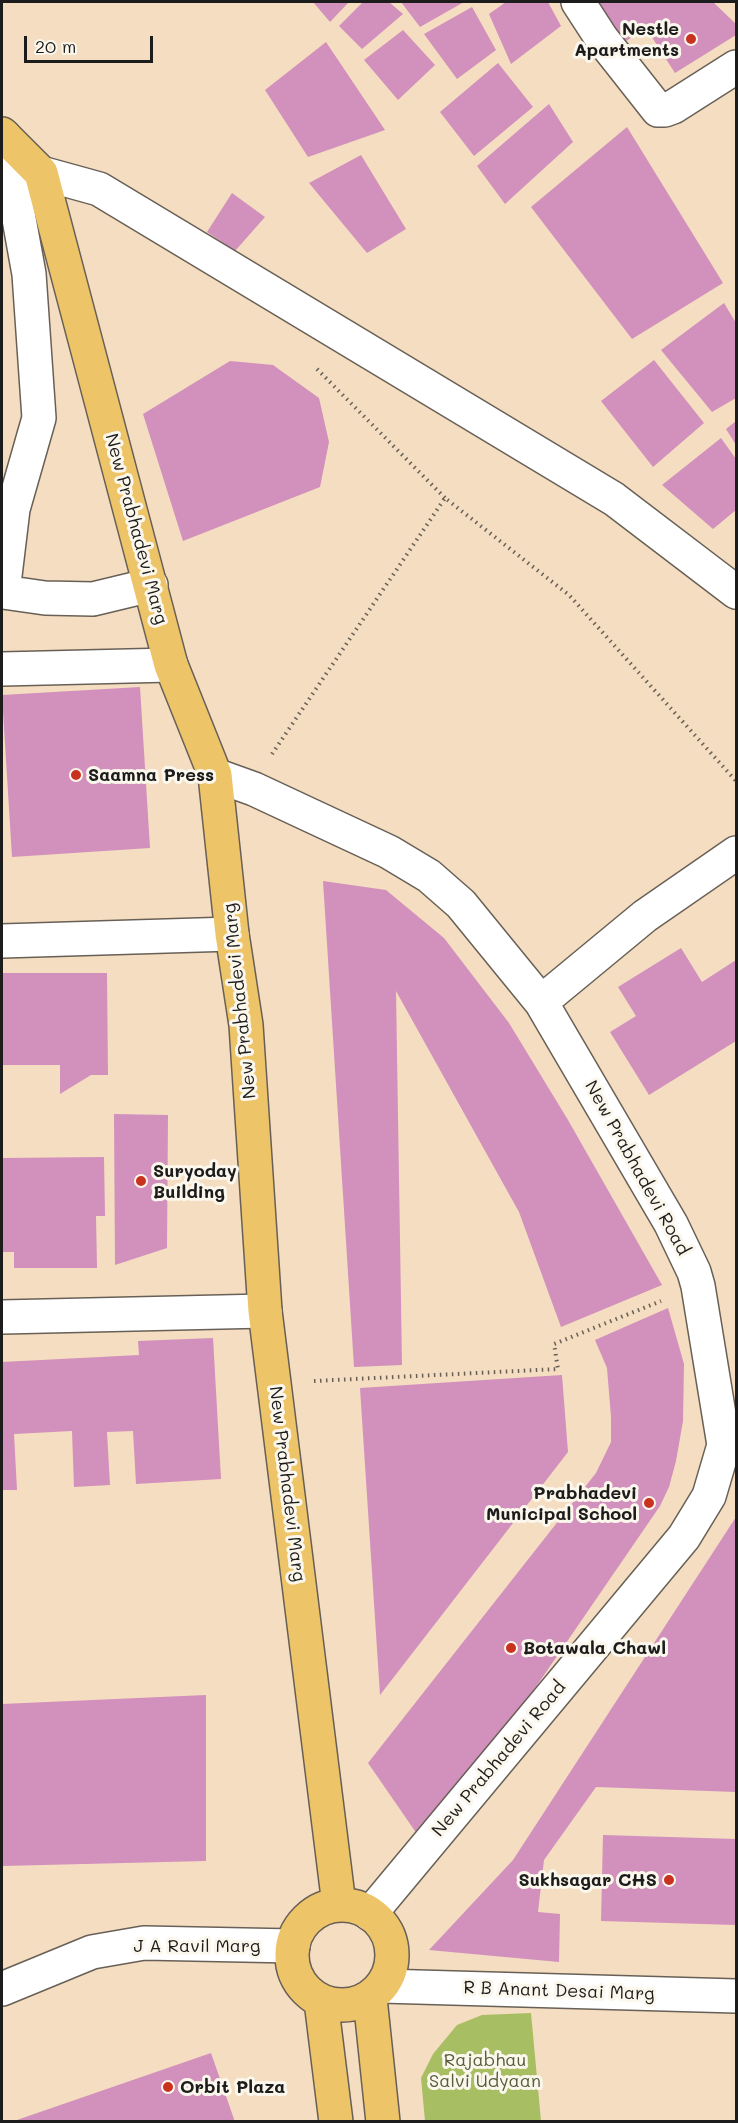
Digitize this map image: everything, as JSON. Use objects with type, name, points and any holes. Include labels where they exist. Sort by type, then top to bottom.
[{"type":"main road","name":"New Prabhadevi Marg","points":[[3,135],[40,173],[171,665],[216,775],[232,934],[246,1025],[265,1311],[339,1905]]},
{"type":"main road","points":[[339,1905],[356,1907],[370,1914],[382,1925],[390,1940],[393,1956],[390,1972],[376,1992],[354,2004],[338,2006],[321,2001],[308,1992],[298,1979],[292,1963],[293,1946],[298,1931],[308,1918],[322,1908],[339,1905]]},
{"type":"main road","points":[[376,1992],[383,2121]]},
{"type":"main road","points":[[321,2001],[336,2121]]},
{"type":"street","points":[[578,2],[602,39],[658,110],[673,107],[736,67]]},
{"type":"street","points":[[3,135],[29,274],[39,418],[13,509],[3,592],[45,598],[93,598],[151,585]]},
{"type":"street","points":[[40,173],[99,189],[614,499],[736,592]]},
{"type":"street","points":[[2,669],[171,665]]},
{"type":"street","name":"New Prabhadevi Road","points":[[216,775],[254,789],[389,852],[429,876],[460,904],[541,1002],[671,1224],[694,1272],[730,1443],[709,1496],[684,1537],[370,1914]]},
{"type":"street","points":[[541,1002],[645,916],[736,853]]},
{"type":"street","points":[[2,941],[232,934]]},
{"type":"street","points":[[2,1317],[265,1311]]},
{"type":"street","name":"J A Ravil Marg","points":[[2,1989],[92,1952],[144,1943],[293,1946]]},
{"type":"street","name":"R B Anant Desai Marg","points":[[376,1992],[736,1996]]},
{"type":"path","points":[[254,789],[261,771],[445,498],[569,595],[736,781]]},
{"type":"path","points":[[274,1383],[558,1370],[554,1344],[698,1286]]},
{"type":"green space","name":"Rajabhau Salvi Udyaan","points":[[531,2013],[541,2121],[425,2121],[421,2078],[433,2054],[457,2025],[482,2015]]},
{"type":"building","points":[[313,2],[349,2],[330,22]]},
{"type":"building","points":[[363,2],[389,2],[403,14],[362,49],[339,26]]},
{"type":"building","points":[[401,2],[464,2],[420,27]]},
{"type":"building","points":[[506,2],[548,2],[561,26],[511,64],[489,14]]},
{"type":"building","name":"Nestle Apartments","points":[[598,2],[713,2],[736,24],[736,35],[675,73],[646,28],[623,43]]},
{"type":"building","points":[[472,7],[496,50],[457,79],[424,34]]},
{"type":"building","points":[[403,30],[435,65],[398,100],[364,60]]},
{"type":"building","points":[[326,42],[385,130],[308,157],[265,90]]},
{"type":"building","points":[[498,63],[533,107],[474,156],[440,112]]},
{"type":"building","points":[[549,104],[573,142],[505,204],[477,166]]},
{"type":"building","points":[[627,127],[723,283],[632,339],[531,207]]},
{"type":"building","points":[[361,155],[406,229],[367,253],[309,183]]},
{"type":"building","points":[[232,193],[265,217],[235,251],[207,232]]},
{"type":"building","points":[[724,303],[736,323],[736,398],[712,412],[661,350]]},
{"type":"building","points":[[654,360],[704,423],[653,467],[601,401]]},
{"type":"building","points":[[230,361],[273,365],[319,398],[329,442],[320,487],[183,541],[143,414]]},
{"type":"building","points":[[736,421],[736,445],[726,429]]},
{"type":"building","points":[[721,438],[736,459],[736,510],[713,529],[662,485]]},
{"type":"building","name":"Saamna Press","points":[[140,687],[150,848],[12,857],[2,695]]},
{"type":"building","points":[[323,881],[386,890],[444,938],[509,1023],[568,1120],[662,1285],[561,1327],[519,1212],[396,991],[402,1365],[354,1367]]},
{"type":"building","points":[[681,948],[702,982],[736,960],[736,1041],[649,1095],[610,1032],[636,1016],[618,987]]},
{"type":"building","points":[[2,973],[107,973],[108,1075],[91,1075],[60,1094],[60,1065],[2,1065]]},
{"type":"building","name":"Suryoday Building","points":[[114,1114],[168,1115],[167,1248],[115,1265]]},
{"type":"building","points":[[104,1157],[105,1216],[96,1216],[97,1268],[14,1268],[14,1252],[2,1252],[2,1158]]},
{"type":"building","name":"Botawala Chawl","points":[[668,1308],[684,1364],[683,1421],[669,1487],[660,1506],[426,1847],[368,1763],[596,1473],[611,1442],[611,1417],[607,1368],[595,1340]]},
{"type":"building","points":[[213,1338],[221,1479],[136,1484],[133,1431],[107,1432],[110,1485],[74,1487],[72,1431],[14,1434],[17,1490],[2,1490],[2,1362],[139,1355],[138,1341]]},
{"type":"building","points":[[562,1375],[568,1452],[380,1695],[360,1388]]},
{"type":"building","points":[[736,1517],[736,1792],[596,1787],[544,1860],[538,1912],[560,1914],[559,1962],[429,1950],[513,1860]]},
{"type":"building","points":[[206,1695],[206,1861],[2,1866],[2,1704]]},
{"type":"building","name":"Sukhsagar CHS","points":[[603,1835],[736,1839],[736,1925],[601,1921]]},
{"type":"building","name":"Orbit Plaza","points":[[211,2053],[235,2122],[14,2121]]},
{"type":"place","name":"Nestle Apartments","points":[[691,39]]},
{"type":"place","name":"Saamna Press","points":[[76,775]]},
{"type":"place","name":"Suryoday Building","points":[[141,1181]]},
{"type":"place","name":"Prabhadevi Municipal School","points":[[649,1503]]},
{"type":"place","name":"Botawala Chawl","points":[[511,1648]]},
{"type":"place","name":"Sukhsagar CHS","points":[[669,1880]]},
{"type":"place","name":"Orbit Plaza","points":[[168,2087]]}]
